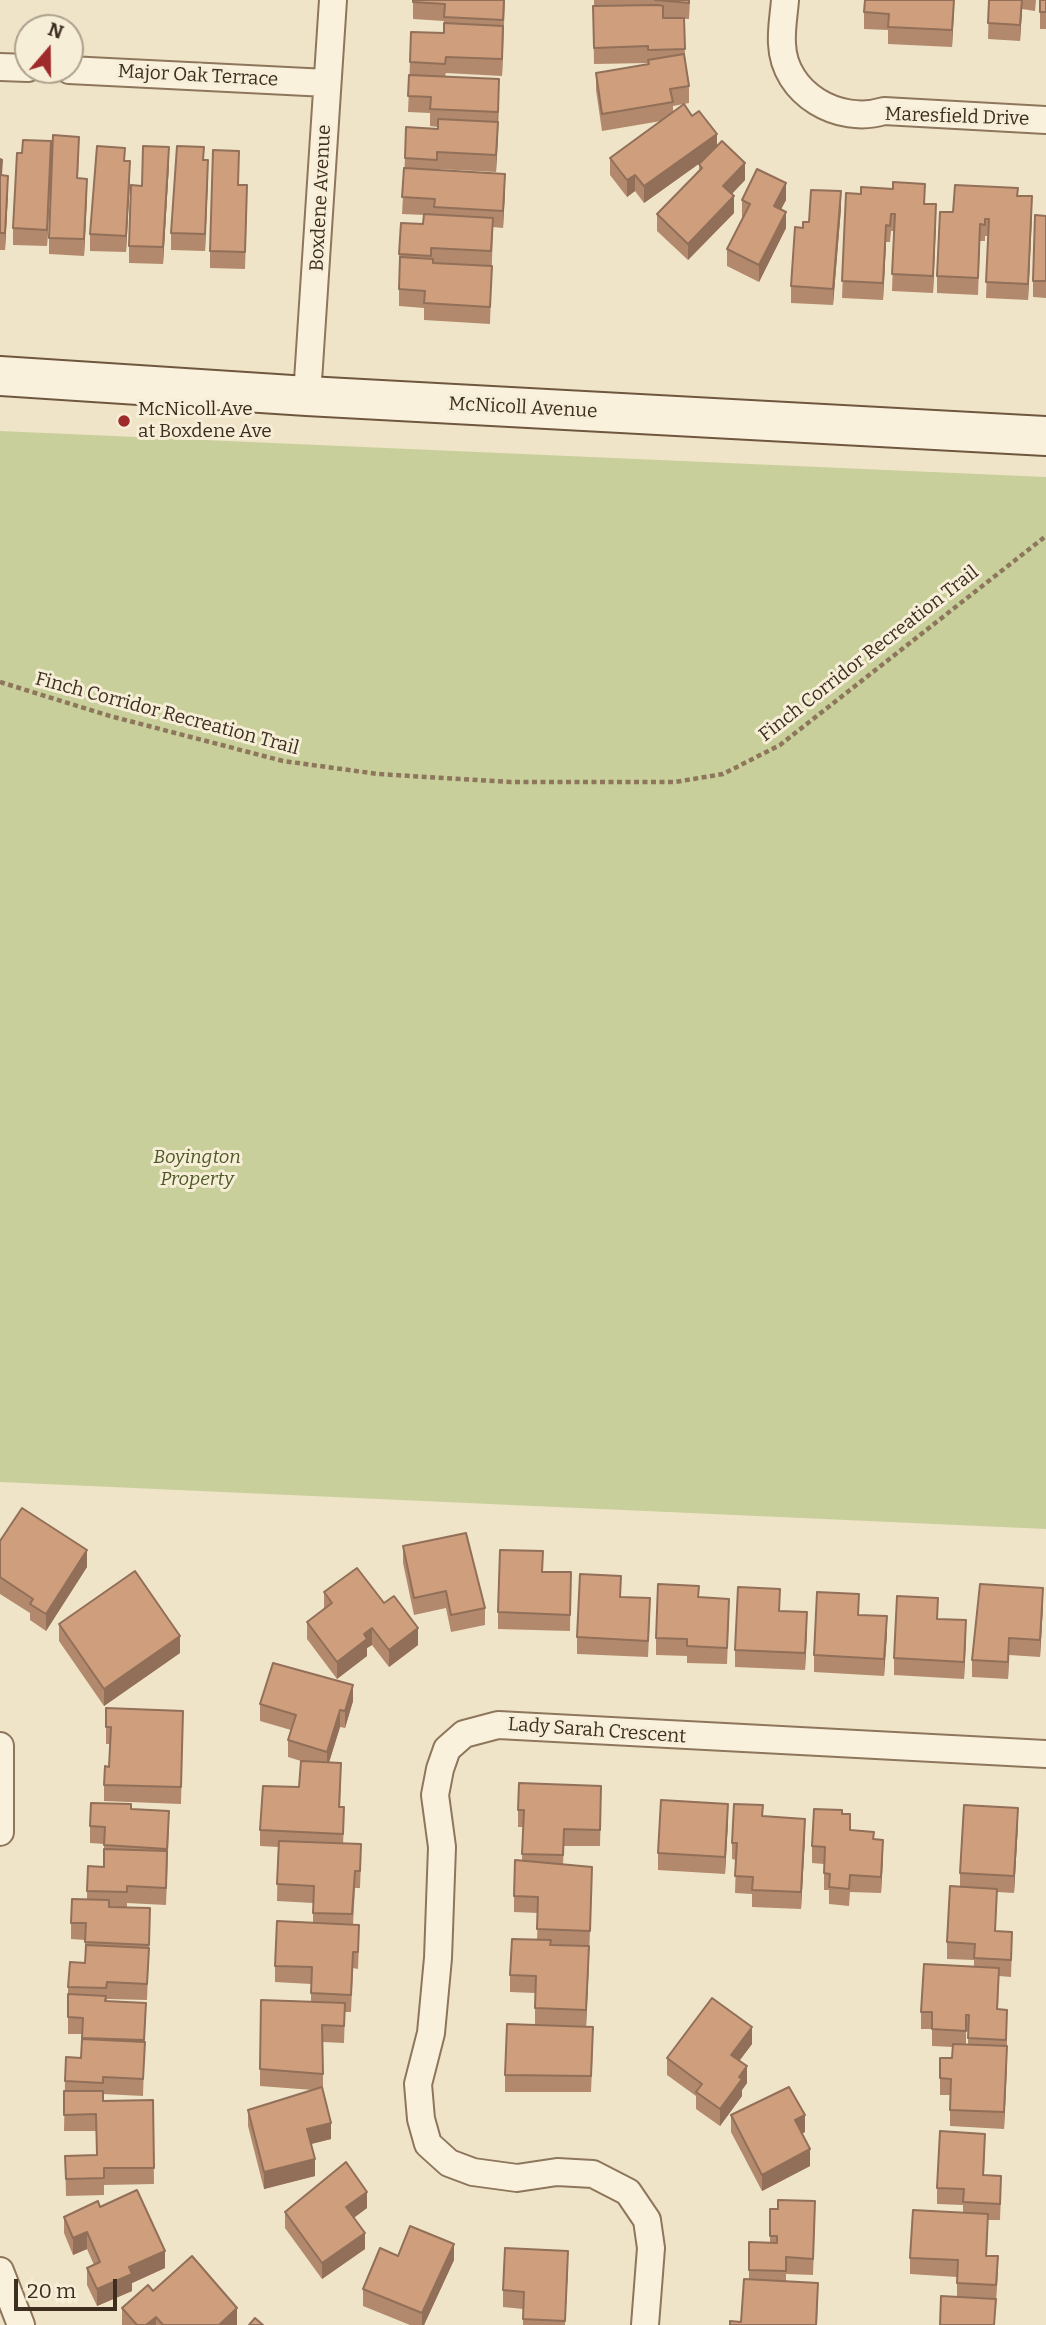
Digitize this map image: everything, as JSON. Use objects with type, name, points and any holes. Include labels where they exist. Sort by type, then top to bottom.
[{"type":"main road","name":"McNicoll Avenue","points":[[0,376],[307,397],[1046,436]]},
{"type":"street","name":"Boxdene Avenue","points":[[307,397],[333,0]]},
{"type":"street","name":"Maresfield Drive","points":[[785,0],[782,46],[791,75],[816,102],[850,116],[866,116],[884,111],[1046,120]]},
{"type":"street","name":"Major Oak Terrace","points":[[84,71],[327,83]]},
{"type":"street","name":"Lady Sarah Crescent","points":[[645,2325],[651,2248],[647,2220],[628,2192],[593,2174],[556,2172],[517,2178],[473,2172],[449,2163],[428,2144],[418,2084],[431,2033],[438,1958],[442,1847],[435,1794],[447,1749],[464,1734],[498,1725],[1046,1754]]},
{"type":"street","points":[[0,1746],[0,1832]]},
{"type":"street","points":[[0,2271],[21,2325]]},
{"type":"path","name":"Finch Corridor Recreation Trail","points":[[0,682],[110,716],[283,761],[378,774],[510,782],[675,782],[723,774],[780,745],[1046,536]]},
{"type":"green space","name":"Boyington Property","points":[[0,431],[1046,477],[1046,1529],[0,1482]]},
{"type":"building","points":[[413,0],[504,0],[503,20],[444,17],[445,4]]},
{"type":"building","points":[[655,0],[689,0],[689,3]]},
{"type":"building","points":[[865,0],[954,0],[952,30],[888,27],[889,14],[864,12]]},
{"type":"building","points":[[989,0],[1022,0],[1020,25],[988,23]]},
{"type":"building","points":[[1040,0],[1046,0],[1046,12],[1040,12]]},
{"type":"building","points":[[593,6],[663,6],[663,18],[684,18],[685,49],[648,50],[648,46],[594,48]]},
{"type":"building","points":[[444,23],[503,26],[502,59],[446,57],[445,64],[410,62],[411,32],[444,33]]},
{"type":"building","points":[[684,54],[689,86],[670,89],[673,102],[602,114],[596,73],[649,64],[648,60]]},
{"type":"building","points":[[409,75],[499,79],[498,112],[430,109],[431,97],[408,96]]},
{"type":"building","points":[[684,104],[692,116],[699,111],[717,134],[644,186],[635,175],[627,180],[610,158]]},
{"type":"building","points":[[438,119],[498,122],[496,155],[437,152],[437,160],[405,158],[406,127],[438,129]]},
{"type":"building","points":[[53,135],[79,137],[77,178],[87,179],[84,239],[49,238]]},
{"type":"building","points":[[23,140],[51,141],[47,230],[13,228],[17,153],[22,153]]},
{"type":"building","points":[[722,141],[745,163],[723,186],[734,196],[688,244],[657,214],[702,168],[699,164]]},
{"type":"building","points":[[97,146],[125,148],[124,161],[130,161],[126,236],[90,234]]},
{"type":"building","points":[[143,146],[169,147],[163,247],[129,246],[131,185],[142,186]]},
{"type":"building","points":[[177,146],[204,147],[203,160],[208,160],[205,234],[171,233]]},
{"type":"building","points":[[213,150],[239,151],[238,185],[247,185],[245,252],[210,251]]},
{"type":"building","points":[[0,159],[1,175],[8,176],[5,233],[0,233]]},
{"type":"building","points":[[404,168],[505,174],[503,211],[434,207],[435,199],[402,197]]},
{"type":"building","points":[[757,169],[786,183],[774,206],[786,212],[759,265],[727,249],[750,204],[742,200]]},
{"type":"building","points":[[893,182],[925,184],[924,204],[936,204],[933,276],[892,274],[895,214],[891,214],[890,226],[886,225],[883,283],[842,281],[846,193],[861,194],[861,187],[893,189]]},
{"type":"building","points":[[955,185],[1018,188],[1017,196],[1032,196],[1028,284],[986,282],[989,219],[985,219],[985,225],[980,224],[978,278],[937,276],[940,212],[953,212]]},
{"type":"building","points":[[811,190],[841,191],[833,289],[791,286],[795,227],[803,228],[803,222],[809,222]]},
{"type":"building","points":[[424,214],[493,218],[491,251],[431,248],[431,256],[399,254],[401,223],[423,224]]},
{"type":"building","points":[[1035,215],[1046,216],[1046,281],[1033,281]]},
{"type":"building","points":[[400,257],[433,259],[433,263],[492,266],[490,307],[424,303],[425,291],[399,289]]},
{"type":"building","points":[[22,1508],[87,1550],[46,1614],[30,1604],[33,1599],[0,1577],[0,1541]]},
{"type":"building","points":[[466,1533],[485,1608],[451,1615],[446,1591],[414,1598],[403,1546]]},
{"type":"building","points":[[500,1550],[543,1551],[542,1572],[571,1572],[570,1615],[498,1612]]},
{"type":"building","points":[[357,1568],[384,1603],[394,1596],[418,1628],[389,1650],[372,1628],[364,1634],[367,1639],[337,1662],[307,1622],[332,1603],[324,1592]]},
{"type":"building","points":[[135,1571],[180,1636],[104,1689],[59,1624]]},
{"type":"building","points":[[580,1574],[621,1576],[620,1597],[650,1598],[648,1641],[577,1637]]},
{"type":"building","points":[[658,1584],[699,1586],[698,1597],[729,1599],[727,1648],[687,1646],[687,1639],[656,1638]]},
{"type":"building","points":[[980,1584],[1043,1588],[1040,1640],[1009,1638],[1008,1662],[972,1660]]},
{"type":"building","points":[[738,1587],[780,1589],[779,1611],[807,1612],[805,1653],[735,1650]]},
{"type":"building","points":[[817,1592],[859,1594],[858,1615],[887,1616],[884,1659],[814,1655]]},
{"type":"building","points":[[897,1596],[938,1598],[937,1619],[966,1620],[964,1662],[894,1658]]},
{"type":"building","points":[[273,1663],[353,1685],[345,1711],[340,1710],[327,1752],[288,1740],[296,1715],[260,1704]]},
{"type":"building","points":[[106,1708],[183,1711],[181,1787],[104,1785],[105,1766],[109,1767],[111,1727],[106,1727]]},
{"type":"building","points":[[301,1761],[341,1763],[339,1807],[344,1807],[343,1834],[260,1830],[263,1786],[299,1787]]},
{"type":"building","points":[[519,1783],[601,1786],[600,1830],[564,1829],[563,1855],[522,1854],[524,1810],[518,1810]]},
{"type":"building","points":[[661,1800],[728,1804],[725,1857],[658,1853]]},
{"type":"building","points":[[91,1803],[131,1804],[131,1809],[169,1811],[167,1849],[104,1845],[105,1827],[90,1826]]},
{"type":"building","points":[[734,1804],[763,1805],[762,1816],[805,1819],[801,1892],[752,1890],[753,1877],[735,1876],[737,1843],[732,1843]]},
{"type":"building","points":[[964,1805],[1018,1808],[1014,1876],[960,1873]]},
{"type":"building","points":[[814,1809],[842,1810],[842,1814],[850,1814],[850,1830],[874,1832],[873,1839],[883,1840],[881,1877],[850,1875],[849,1889],[829,1887],[830,1874],[824,1873],[825,1847],[812,1846]]},
{"type":"building","points":[[279,1841],[361,1844],[360,1871],[355,1871],[352,1914],[313,1913],[314,1886],[277,1884]]},
{"type":"building","points":[[104,1849],[167,1851],[166,1888],[127,1886],[127,1892],[87,1891],[88,1866],[104,1867]]},
{"type":"building","points":[[515,1860],[592,1867],[590,1931],[537,1929],[538,1897],[514,1896]]},
{"type":"building","points":[[950,1886],[997,1889],[995,1931],[1012,1932],[1011,1960],[974,1958],[975,1944],[947,1942]]},
{"type":"building","points":[[72,1899],[109,1900],[109,1907],[150,1908],[149,1945],[85,1942],[86,1923],[71,1923]]},
{"type":"building","points":[[277,1921],[359,1925],[358,1952],[353,1952],[351,1995],[311,1993],[312,1967],[275,1966]]},
{"type":"building","points":[[512,1939],[551,1940],[550,1945],[589,1946],[586,2010],[535,2008],[536,1976],[510,1975]]},
{"type":"building","points":[[86,1945],[149,1948],[147,1984],[107,1982],[106,1988],[68,1987],[70,1962],[85,1963]]},
{"type":"building","points":[[924,1964],[999,1968],[997,2009],[1007,2010],[1006,2040],[968,2038],[969,2015],[966,2015],[966,2031],[932,2029],[932,2012],[921,2012]]},
{"type":"building","points":[[68,1994],[106,1996],[105,2001],[146,2003],[144,2040],[82,2038],[83,2018],[68,2017]]},
{"type":"building","points":[[712,1998],[752,2027],[731,2055],[747,2066],[739,2077],[742,2079],[720,2109],[696,2092],[702,2084],[667,2058]]},
{"type":"building","points":[[261,2000],[345,2003],[344,2026],[322,2025],[323,2074],[260,2069]]},
{"type":"building","points":[[507,2024],[593,2027],[591,2076],[505,2075]]},
{"type":"building","points":[[82,2039],[145,2042],[143,2079],[103,2077],[103,2083],[65,2081],[66,2057],[81,2058]]},
{"type":"building","points":[[953,2044],[1007,2046],[1004,2112],[950,2110],[951,2079],[940,2078],[940,2058],[952,2058]]},
{"type":"building","points":[[322,2087],[331,2123],[307,2129],[315,2159],[264,2172],[248,2110]]},
{"type":"building","points":[[789,2087],[805,2115],[795,2120],[810,2149],[762,2175],[731,2115]]},
{"type":"building","points":[[64,2091],[103,2091],[103,2101],[153,2100],[154,2168],[104,2168],[104,2178],[66,2179],[65,2156],[97,2155],[96,2114],[64,2115]]},
{"type":"building","points":[[940,2131],[985,2134],[983,2175],[1001,2176],[1000,2204],[963,2202],[964,2189],[937,2188]]},
{"type":"building","points":[[346,2162],[367,2192],[346,2207],[365,2233],[322,2263],[285,2212]]},
{"type":"building","points":[[137,2190],[165,2251],[129,2267],[132,2274],[97,2289],[87,2268],[100,2262],[87,2232],[73,2238],[64,2217],[98,2201],[100,2207]]},
{"type":"building","points":[[778,2200],[815,2201],[813,2259],[786,2257],[786,2271],[749,2270],[749,2242],[777,2243],[777,2236],[770,2236],[770,2209],[778,2209]]},
{"type":"building","points":[[913,2210],[988,2214],[986,2256],[998,2256],[996,2285],[957,2283],[958,2260],[910,2258]]},
{"type":"building","points":[[410,2226],[454,2244],[422,2313],[363,2289],[380,2248],[398,2256]]},
{"type":"building","points":[[505,2248],[568,2251],[565,2321],[523,2319],[524,2292],[503,2290]]},
{"type":"building","points":[[192,2256],[237,2308],[219,2325],[163,2325],[156,2317],[146,2325],[137,2325],[122,2308],[148,2285],[153,2291]]},
{"type":"building","points":[[744,2279],[818,2283],[816,2325],[730,2325],[730,2321],[741,2322]]},
{"type":"building","points":[[941,2296],[996,2299],[994,2325],[940,2325]]},
{"type":"building","points":[[255,2318],[263,2325],[249,2325]]},
{"type":"place","name":"McNicoll Ave at Boxdene Ave","points":[[124,421]]}]
